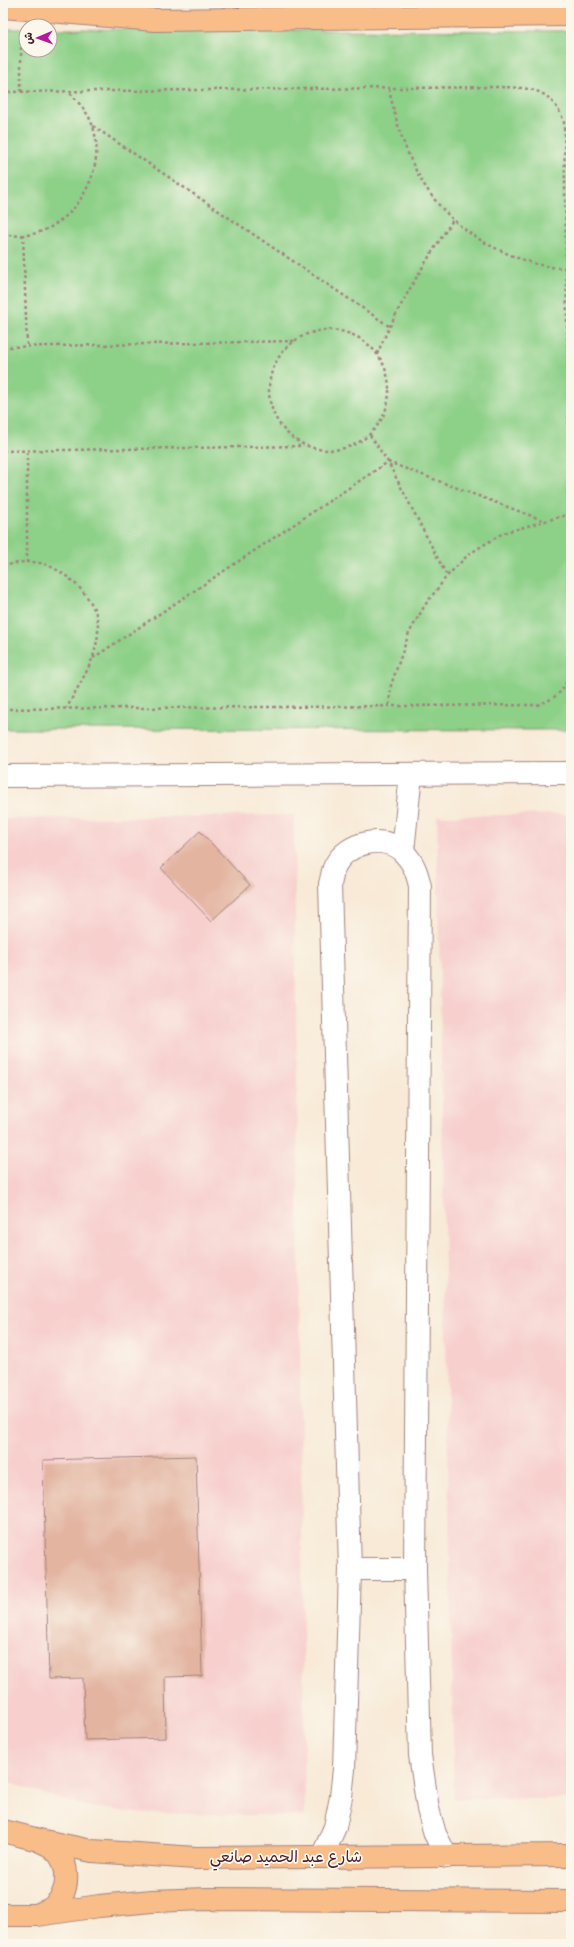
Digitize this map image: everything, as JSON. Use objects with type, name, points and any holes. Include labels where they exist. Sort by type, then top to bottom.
[{"type":"main road","points":[[135,3],[140,10],[155,20]]},
{"type":"main road","points":[[12,7],[155,20],[571,15]]},
{"type":"main road","name":"شارع عبد الحميد صانعي","points":[[3,1831],[92,1851],[148,1856],[196,1858],[571,1855]]},
{"type":"main road","points":[[38,1915],[52,1908],[63,1895],[67,1878],[64,1862],[54,1848],[39,1840]]},
{"type":"main road","points":[[3,1916],[38,1915],[99,1906],[152,1901],[207,1899],[571,1901]]},
{"type":"lane","points":[[3,776],[571,773]]},
{"type":"lane","points":[[403,851],[411,774]]},
{"type":"lane","points":[[322,1857],[335,1827],[342,1797],[350,1569],[330,884],[335,865],[348,850],[366,842],[386,843],[403,851],[415,867],[420,886],[415,1569],[420,1755],[428,1809],[435,1834],[447,1857]]},
{"type":"lane","points":[[350,1569],[415,1569]]},
{"type":"path","points":[[12,7],[21,92]]},
{"type":"path","points":[[389,88],[401,138],[414,167],[427,189],[453,220],[472,235],[493,247],[520,259],[571,268]]},
{"type":"path","points":[[3,92],[522,88],[539,92],[550,98],[559,110],[564,121],[571,592]]},
{"type":"path","points":[[3,234],[11,236],[32,234],[49,228],[73,210],[91,181],[96,161],[96,142],[93,126],[85,111],[68,92]]},
{"type":"path","points":[[93,126],[389,326]]},
{"type":"path","points":[[377,354],[389,326],[420,270],[453,220]]},
{"type":"path","points":[[23,234],[26,346]]},
{"type":"path","points":[[3,451],[303,446],[322,451],[342,450],[361,442],[370,435],[381,421],[388,405],[389,387],[386,369],[377,354],[367,343],[354,335],[334,330],[313,332],[294,341],[277,360],[269,384],[272,408],[283,430],[303,446]]},
{"type":"path","points":[[3,347],[294,341]]},
{"type":"path","points":[[370,435],[388,462],[447,576]]},
{"type":"path","points":[[27,450],[27,562]]},
{"type":"path","points":[[388,462],[545,521]]},
{"type":"path","points":[[94,658],[388,462]]},
{"type":"path","points":[[389,705],[391,685],[409,634],[425,605],[447,576],[469,554],[503,533],[570,514]]},
{"type":"path","points":[[3,566],[34,562],[60,572],[72,580],[94,609],[98,624],[97,643],[94,658],[67,708]]},
{"type":"path","points":[[3,709],[537,705],[551,700],[563,691],[571,666]]},
{"type":"shaded area","points":[[571,814],[571,1799],[454,1799],[437,816]]},
{"type":"shaded area","points":[[294,815],[305,1816],[136,1813],[85,1806],[3,1781],[3,819]]},
{"type":"green space","points":[[3,29],[18,29],[18,58],[58,58],[58,29],[571,31],[571,730],[3,729]]},
{"type":"building","points":[[200,831],[250,885],[211,921],[161,868]]},
{"type":"building","points":[[196,1456],[202,1676],[165,1677],[166,1738],[85,1740],[83,1678],[49,1679],[43,1460]]}]
